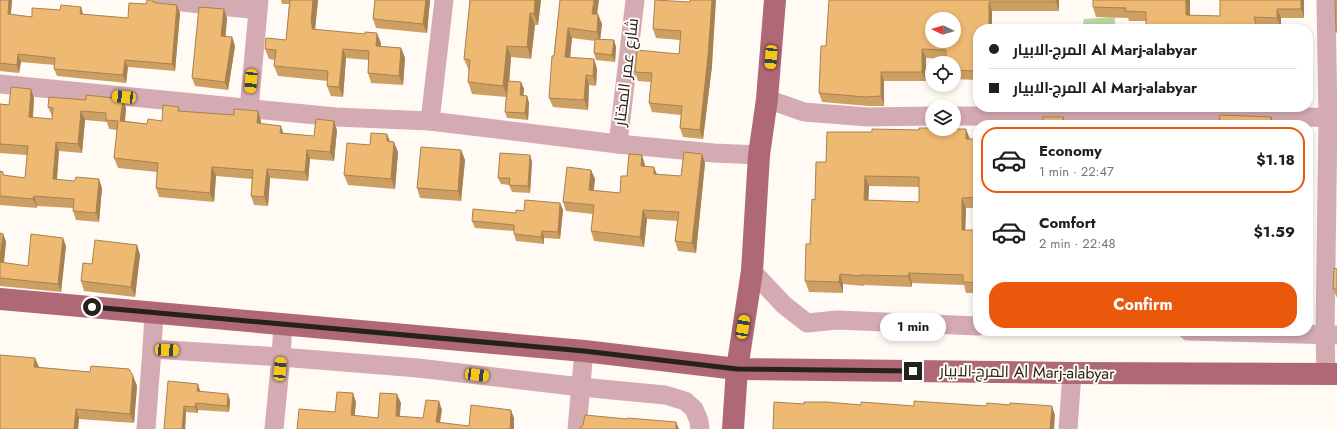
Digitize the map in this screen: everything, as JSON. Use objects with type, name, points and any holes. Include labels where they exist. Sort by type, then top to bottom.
[{"type":"main road","points":[[733,429],[737,369],[752,271],[759,155],[767,99],[775,0]]},
{"type":"main road","name":"المرج-الابيار Al Marj-alabyar","points":[[0,299],[584,351],[737,369],[1332,374]]},
{"type":"street","points":[[162,0],[259,5],[249,109]]},
{"type":"street","points":[[430,121],[444,0]]},
{"type":"street","name":"شارع عمر المختار","points":[[618,144],[635,0]]},
{"type":"street","points":[[1326,0],[1333,118],[1332,374]]},
{"type":"street","points":[[0,84],[336,117],[430,121],[618,144],[714,153],[759,155]]},
{"type":"street","points":[[767,99],[804,112],[868,116],[925,116]]},
{"type":"street","points":[[961,116],[1150,117],[1189,113],[1333,118]]},
{"type":"street","points":[[752,271],[784,305],[807,323],[837,320],[973,326]]},
{"type":"street","points":[[146,429],[154,313]]},
{"type":"street","points":[[274,429],[283,324]]},
{"type":"street","points":[[1313,334],[1331,334]]},
{"type":"street","points":[[152,349],[281,357],[418,368],[665,395],[685,401],[694,409],[699,421],[700,429]]},
{"type":"street","points":[[577,429],[584,351]]},
{"type":"street","points":[[1068,429],[1072,373]]},
{"type":"green space","points":[[1115,17],[1115,24],[1083,24],[1084,19]]},
{"type":"building","points":[[0,0],[9,0],[8,14],[32,17],[32,8],[60,10],[61,5],[81,7],[80,14],[128,18],[129,3],[146,4],[147,0],[152,0],[153,2],[158,3],[177,5],[172,64],[125,60],[123,75],[54,69],[55,58],[18,54],[17,65],[0,63]]},
{"type":"building","points":[[290,0],[313,0],[311,23],[312,29],[365,34],[365,32],[377,33],[376,46],[401,48],[399,76],[368,73],[369,51],[343,49],[339,87],[327,86],[328,71],[274,66],[276,50],[265,49],[266,38],[286,40]]},
{"type":"building","points":[[375,0],[426,0],[423,24],[373,19]]},
{"type":"building","points":[[470,0],[535,0],[534,14],[530,13],[527,47],[507,46],[503,86],[468,82],[470,60],[464,59]]},
{"type":"building","points":[[560,0],[594,0],[592,14],[598,14],[597,32],[568,28],[565,57],[594,59],[593,76],[586,75],[584,100],[549,98],[552,56],[554,56]]},
{"type":"building","points":[[655,0],[690,2],[690,0],[712,0],[700,130],[680,128],[682,106],[649,103],[652,73],[635,72],[637,50],[679,54],[681,31],[653,29]]},
{"type":"building","points":[[829,0],[1056,0],[1056,2],[989,2],[989,24],[973,24],[973,71],[961,70],[961,56],[946,56],[946,50],[922,49],[922,72],[881,72],[881,96],[865,97],[819,93],[821,46],[826,46]]},
{"type":"building","points":[[1093,0],[1186,0],[1186,15],[1220,16],[1220,0],[1301,0],[1301,9],[1277,9],[1277,18],[1254,17],[1256,24],[1146,24],[1146,12],[1125,11],[1126,8],[1093,7]]},
{"type":"building","points":[[1335,0],[1337,0],[1337,32],[1336,32]]},
{"type":"building","points":[[199,7],[224,9],[221,36],[232,37],[225,82],[192,78]]},
{"type":"building","points":[[595,39],[614,40],[612,55],[594,53]]},
{"type":"building","points":[[508,81],[521,82],[520,95],[527,96],[525,113],[505,112]]},
{"type":"building","points":[[11,87],[31,89],[29,117],[52,119],[53,108],[48,107],[49,97],[86,100],[86,95],[123,99],[120,121],[147,124],[148,119],[162,121],[163,105],[179,107],[178,111],[234,115],[234,109],[258,111],[257,123],[281,126],[280,133],[314,136],[316,119],[334,121],[330,152],[307,150],[305,172],[267,169],[264,197],[251,196],[253,170],[212,167],[210,193],[156,188],[158,163],[114,158],[118,121],[106,120],[106,113],[81,111],[78,144],[56,142],[53,179],[75,181],[76,177],[99,179],[96,213],[73,211],[74,199],[34,196],[33,199],[0,196],[0,171],[3,172],[3,175],[25,178],[28,146],[0,144],[0,104],[9,105]]},
{"type":"building","points":[[1220,115],[1271,117],[1271,120],[1220,120]]},
{"type":"building","points":[[1043,117],[1063,117],[1063,120],[1043,120]]},
{"type":"building","points":[[919,128],[925,128],[925,136],[961,136],[961,129],[966,129],[966,139],[973,139],[973,197],[962,198],[962,230],[973,230],[973,283],[963,282],[963,275],[909,273],[908,276],[860,276],[840,274],[839,282],[805,281],[806,244],[810,244],[812,199],[815,200],[816,162],[826,162],[827,132],[872,132],[872,129],[919,130]],"holes":[[[865,176],[919,177],[919,202],[864,200]]]},
{"type":"building","points":[[371,133],[387,134],[387,141],[394,142],[391,179],[344,175],[347,143],[370,145]]},
{"type":"building","points":[[421,147],[461,150],[458,191],[417,188]]},
{"type":"building","points":[[684,152],[702,154],[692,243],[675,241],[679,212],[643,210],[640,237],[591,231],[594,205],[563,202],[567,167],[591,170],[589,190],[620,193],[621,176],[627,176],[629,154],[642,155],[641,166],[654,167],[654,174],[681,176]]},
{"type":"building","points":[[500,153],[530,155],[528,186],[509,185],[510,178],[498,178]]},
{"type":"building","points":[[525,200],[560,203],[558,232],[542,231],[541,237],[514,234],[514,225],[472,221],[473,209],[516,213],[516,210],[524,211]]},
{"type":"building","points":[[0,233],[3,234],[0,259]]},
{"type":"building","points":[[31,234],[63,238],[58,284],[0,278],[0,262],[28,266]]},
{"type":"building","points":[[95,240],[137,245],[131,287],[81,281],[83,263],[92,264]]},
{"type":"building","points":[[1334,268],[1337,269],[1337,289],[1333,289]]},
{"type":"building","points":[[0,355],[35,358],[34,367],[90,372],[91,366],[129,369],[133,376],[130,414],[76,409],[74,429],[0,429]]},
{"type":"building","points":[[168,381],[198,384],[197,391],[228,394],[227,406],[196,403],[195,407],[184,406],[182,429],[164,429]]},
{"type":"building","points":[[337,392],[353,393],[351,415],[378,418],[380,393],[397,394],[396,416],[423,418],[426,400],[439,401],[436,422],[469,426],[471,405],[511,410],[510,429],[297,429],[299,409],[335,412]]},
{"type":"building","points":[[914,401],[986,406],[987,403],[1010,405],[1010,403],[1052,406],[1050,429],[773,429],[774,402],[804,404],[804,402],[827,402],[861,405],[861,402],[914,406]]},
{"type":"building","points":[[585,415],[676,422],[676,429],[579,429],[583,425]]},
{"type":"route","points":[[92,307],[584,351],[737,369],[913,371]]}]
